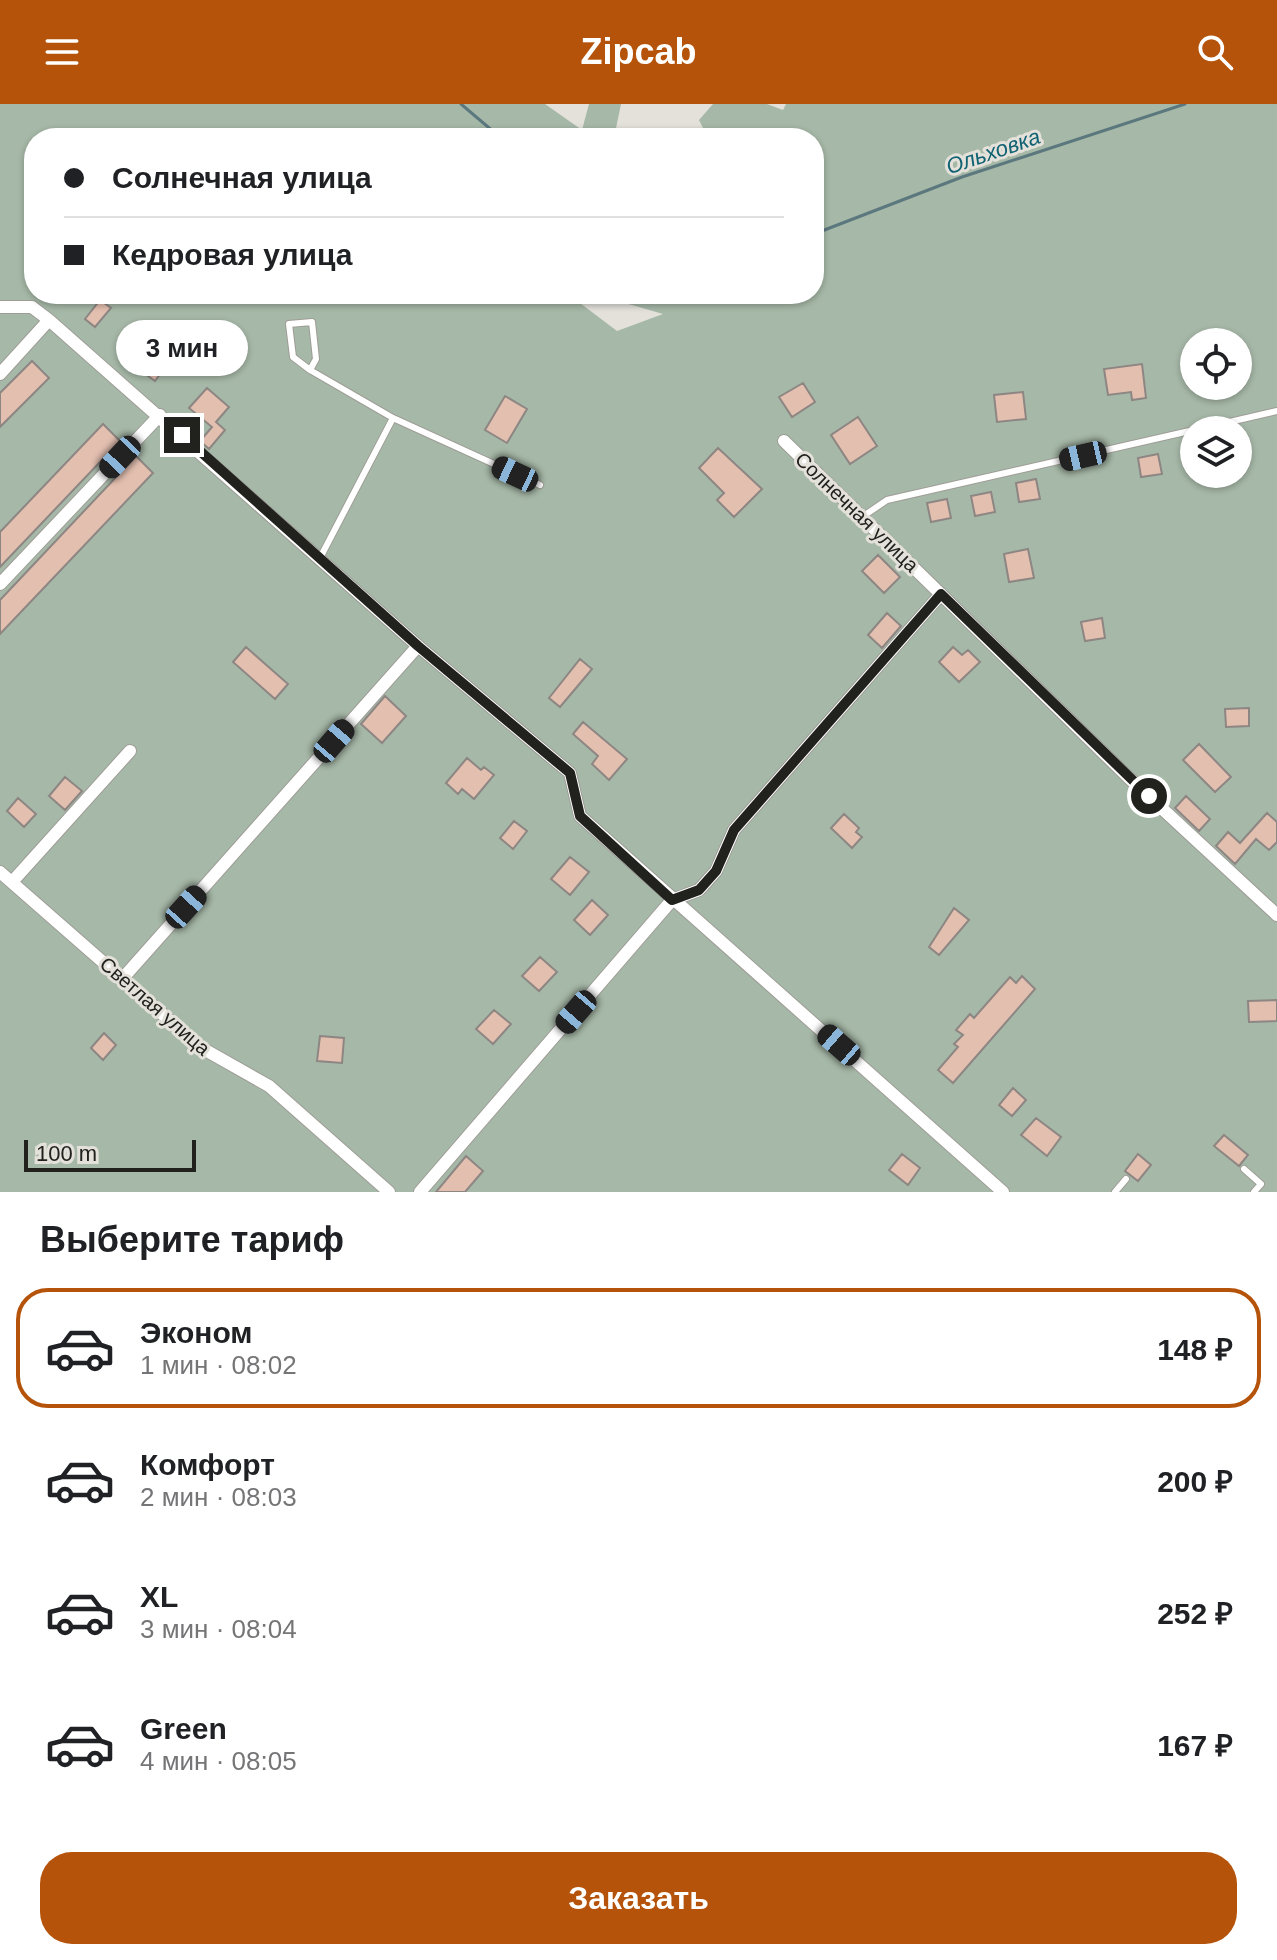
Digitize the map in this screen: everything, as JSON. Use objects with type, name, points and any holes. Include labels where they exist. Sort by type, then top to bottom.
[{"type":"street","points":[[0,307],[32,307],[49,320],[418,646],[570,773],[580,816],[1003,1192]]},
{"type":"street","points":[[0,374],[49,320]]},
{"type":"street","points":[[0,584],[160,415]]},
{"type":"street","name":"Солнечная улица","points":[[784,441],[1140,788],[1277,915]]},
{"type":"street","points":[[420,1192],[672,900],[699,890],[716,871],[734,830],[941,594]]},
{"type":"street","points":[[123,978],[418,646]]},
{"type":"street","points":[[12,882],[130,751]]},
{"type":"street","name":"Светлая улица","points":[[0,872],[200,1047],[218,1060],[269,1086],[389,1192]]},
{"type":"lane","points":[[310,370],[316,359],[312,322],[289,324],[293,357],[310,370],[393,418],[540,485]]},
{"type":"lane","points":[[1252,417],[1277,411]]},
{"type":"lane","points":[[320,558],[393,418]]},
{"type":"lane","points":[[862,517],[887,500],[1180,433]]},
{"type":"lane","points":[[1244,1169],[1261,1184],[1254,1192]]},
{"type":"lane","points":[[1115,1192],[1126,1179]]},
{"type":"green space","points":[[0,104],[545,104],[579,128],[24,128],[24,304],[581,304],[617,331],[663,314],[628,304],[824,304],[824,128],[703,128],[699,120],[713,104],[767,104],[783,110],[786,104],[1277,104],[1277,1192],[0,1192]]},
{"type":"green space","points":[[589,104],[621,104],[616,128],[583,128]]},
{"type":"building","points":[[97,304],[111,308],[95,327],[85,319]]},
{"type":"building","points":[[150,350],[168,363],[155,381],[137,368]]},
{"type":"building","points":[[32,361],[49,378],[0,427],[0,393]]},
{"type":"building","points":[[1142,364],[1146,398],[1132,400],[1131,392],[1108,395],[1104,369]]},
{"type":"building","points":[[803,383],[815,402],[792,417],[779,397]]},
{"type":"building","points":[[207,388],[229,407],[216,422],[225,430],[209,449],[200,441],[212,427],[189,408]]},
{"type":"building","points":[[1023,392],[1026,419],[997,422],[994,395]]},
{"type":"building","points":[[505,396],[527,409],[507,443],[485,430]]},
{"type":"building","points":[[858,417],[877,446],[850,464],[831,435]]},
{"type":"building","points":[[103,424],[120,441],[0,567],[0,532]]},
{"type":"building","points":[[718,448],[762,489],[734,517],[717,500],[724,493],[699,468]]},
{"type":"building","points":[[1158,454],[1162,474],[1141,477],[1138,458]]},
{"type":"building","points":[[136,456],[153,473],[0,634],[0,600]]},
{"type":"building","points":[[1036,479],[1040,499],[1019,502],[1016,483]]},
{"type":"building","points":[[991,492],[995,512],[975,516],[971,496]]},
{"type":"building","points":[[947,499],[951,518],[931,522],[927,503]]},
{"type":"building","points":[[1028,549],[1034,578],[1009,582],[1004,554]]},
{"type":"building","points":[[878,555],[900,577],[884,593],[862,571]]},
{"type":"building","points":[[887,613],[901,626],[882,648],[868,635]]},
{"type":"building","points":[[1102,618],[1105,638],[1085,641],[1081,622]]},
{"type":"building","points":[[246,647],[288,684],[275,699],[233,662]]},
{"type":"building","points":[[953,647],[962,655],[968,650],[980,662],[959,682],[939,662]]},
{"type":"building","points":[[580,659],[592,669],[560,707],[549,698]]},
{"type":"building","points":[[385,696],[406,716],[382,743],[361,724]]},
{"type":"building","points":[[1249,708],[1249,726],[1226,727],[1225,709]]},
{"type":"building","points":[[583,722],[627,759],[609,780],[592,764],[598,756],[573,734]]},
{"type":"building","points":[[1199,744],[1231,777],[1215,792],[1183,760]]},
{"type":"building","points":[[467,758],[481,770],[484,767],[494,775],[474,799],[462,789],[458,794],[446,783]]},
{"type":"building","points":[[65,777],[82,791],[65,810],[49,796]]},
{"type":"building","points":[[1186,796],[1210,819],[1199,831],[1175,808]]},
{"type":"building","points":[[18,798],[36,814],[24,827],[7,811]]},
{"type":"building","points":[[1267,813],[1277,822],[1277,842],[1269,850],[1256,839],[1235,864],[1216,846],[1228,832],[1240,843]]},
{"type":"building","points":[[844,814],[859,828],[856,832],[862,837],[852,848],[831,828]]},
{"type":"building","points":[[514,821],[527,831],[513,849],[500,838]]},
{"type":"building","points":[[570,857],[589,872],[570,895],[551,879]]},
{"type":"building","points":[[592,900],[608,915],[590,935],[574,920]]},
{"type":"building","points":[[954,908],[969,920],[939,955],[929,947]]},
{"type":"building","points":[[540,957],[557,972],[539,991],[522,976]]},
{"type":"building","points":[[1022,976],[1035,989],[953,1083],[938,1070],[958,1047],[954,1044],[963,1035],[956,1030],[970,1014],[974,1018],[1010,977],[1016,983]]},
{"type":"building","points":[[1277,1000],[1277,1021],[1249,1022],[1248,1001]]},
{"type":"building","points":[[494,1010],[511,1024],[493,1044],[476,1029]]},
{"type":"building","points":[[104,1033],[116,1045],[103,1060],[91,1048]]},
{"type":"building","points":[[320,1036],[344,1038],[342,1063],[317,1061]]},
{"type":"building","points":[[1013,1088],[1026,1100],[1012,1116],[999,1105]]},
{"type":"building","points":[[1036,1118],[1061,1137],[1047,1156],[1021,1135]]},
{"type":"building","points":[[1224,1135],[1248,1155],[1239,1166],[1214,1146]]},
{"type":"building","points":[[902,1154],[920,1168],[908,1185],[889,1170]]},
{"type":"building","points":[[1138,1154],[1151,1165],[1138,1181],[1125,1171]]},
{"type":"building","points":[[466,1156],[483,1171],[465,1192],[436,1192]]},
{"type":"waterway","name":"Ольховка","points":[[461,104],[489,128]]},
{"type":"waterway","name":"Ольховка","points":[[824,230],[962,177],[1185,104]]},
{"type":"route","points":[[182,435],[418,646],[570,773],[580,816],[672,900],[699,890],[716,871],[734,830],[941,594],[1149,796]]}]
